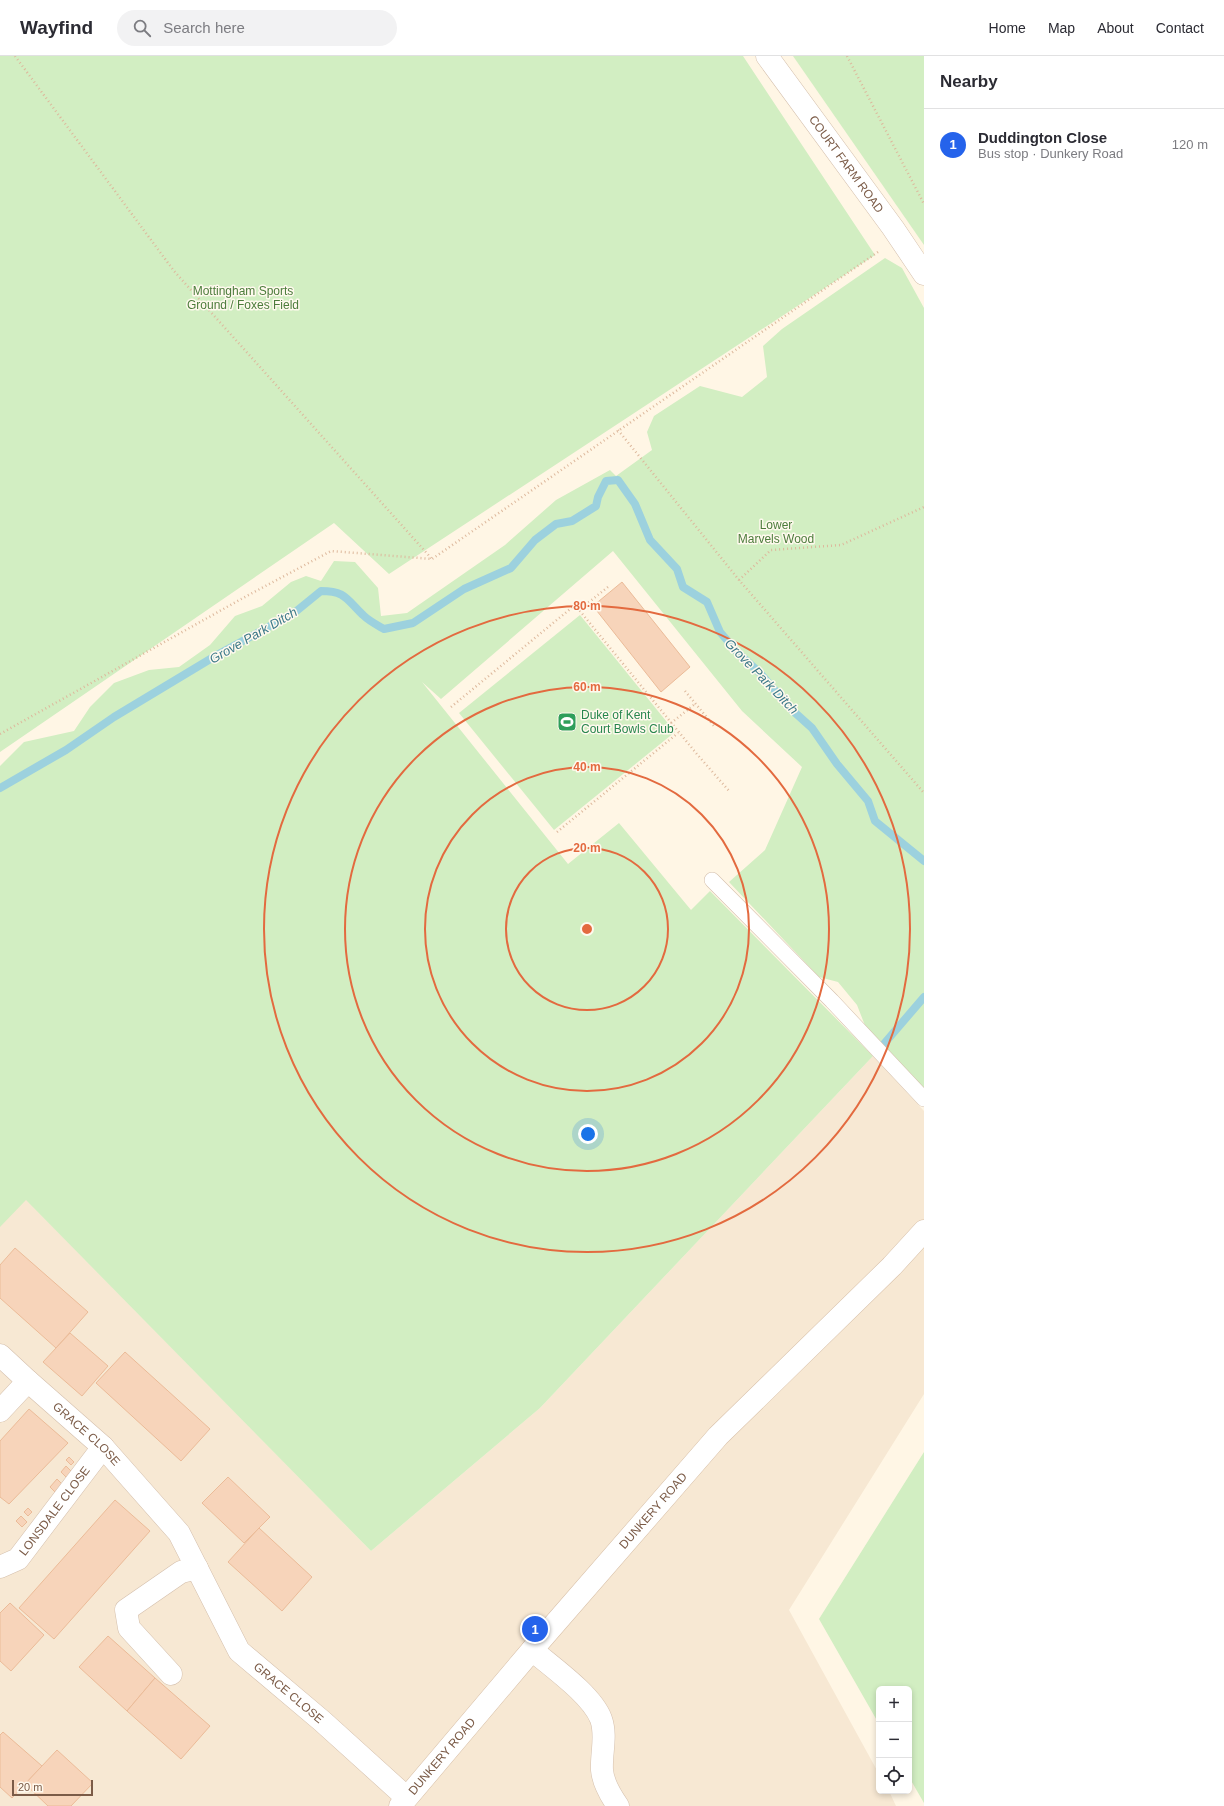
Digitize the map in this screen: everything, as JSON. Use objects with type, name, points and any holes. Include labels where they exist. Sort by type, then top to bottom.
[{"type":"street","name":"COURT FARM ROAD","points":[[767,56],[900,237],[924,274]]},
{"type":"street","name":"DUNKERY ROAD","points":[[403,1802],[532,1650],[718,1436],[892,1266],[924,1231]]},
{"type":"street","name":"GRACE CLOSE","points":[[0,1355],[104,1447],[179,1534],[239,1651],[322,1721],[403,1802]]},
{"type":"street","points":[[0,1411],[28,1381]]},
{"type":"street","name":"LONSDALE CLOSE","points":[[0,1567],[18,1559],[104,1447]]},
{"type":"street","points":[[171,1674],[129,1628],[126,1610],[181,1572],[197,1568]]},
{"type":"street","points":[[532,1650],[593,1704],[600,1718],[604,1732],[602,1771],[606,1786],[618,1806]]},
{"type":"lane","points":[[712,880],[832,1001],[924,1099]]},
{"type":"path","points":[[15,56],[174,272],[432,559]]},
{"type":"path","points":[[848,56],[924,204]]},
{"type":"path","points":[[0,734],[243,598],[331,551],[432,559],[900,237]]},
{"type":"path","points":[[618,430],[739,580],[924,793]]},
{"type":"path","points":[[739,580],[772,550],[841,545],[924,507]]},
{"type":"path","points":[[579,610],[608,586]]},
{"type":"path","points":[[451,707],[575,605],[671,723],[730,792]]},
{"type":"path","points":[[685,691],[714,726]]},
{"type":"path","points":[[671,723],[696,704]]},
{"type":"path","points":[[557,832],[679,732]]},
{"type":"shaded area","points":[[873,1056],[924,1111],[924,1394],[789,1610],[876,1769],[876,1794],[890,1794],[896,1806],[0,1806],[0,1173],[371,1551],[540,1408]]},
{"type":"green space","name":"Mottingham Sports Ground / Foxes Field","points":[[0,56],[743,56],[875,255],[389,574],[334,523],[0,752]]},
{"type":"green space","points":[[793,56],[924,56],[924,245]]},
{"type":"green space","name":"Lower Marvels Wood","points":[[885,258],[902,268],[924,308],[924,1088],[866,1028],[857,1005],[838,982],[819,977],[729,882],[765,850],[802,767],[742,711],[613,551],[441,699],[422,682],[568,864],[619,823],[691,910],[710,891],[873,1056],[540,1408],[371,1551],[26,1200],[0,1227],[0,766],[24,742],[74,731],[90,707],[114,683],[149,670],[179,667],[210,645],[235,616],[262,606],[291,582],[306,576],[321,581],[334,561],[355,562],[378,588],[381,616],[407,613],[505,545],[556,500],[610,470],[616,476],[652,450],[647,432],[654,416],[700,386],[742,397],[767,377],[763,346],[782,329]]},
{"type":"green space","name":"Duke of Kent Court Bowls Club","points":[[580,615],[675,732],[554,830],[459,713]]},
{"type":"green space","points":[[924,1452],[924,1803],[912,1782],[912,1686],[876,1686],[876,1719],[819,1619]]},
{"type":"building","points":[[622,582],[690,667],[661,692],[593,606]]},
{"type":"building","points":[[15,1248],[88,1312],[56,1348],[0,1298],[0,1265]]},
{"type":"building","points":[[70,1333],[108,1366],[82,1396],[43,1362]]},
{"type":"building","points":[[125,1352],[210,1429],[181,1461],[96,1383]]},
{"type":"building","points":[[29,1409],[68,1443],[9,1504],[0,1497],[0,1441]]},
{"type":"building","points":[[69,1457],[74,1462],[71,1465],[66,1460]]},
{"type":"building","points":[[66,1466],[73,1473],[68,1479],[61,1472]]},
{"type":"building","points":[[228,1477],[270,1517],[244,1543],[202,1503]]},
{"type":"building","points":[[57,1479],[62,1484],[55,1492],[50,1487]]},
{"type":"building","points":[[115,1500],[150,1531],[54,1639],[19,1608]]},
{"type":"building","points":[[28,1508],[32,1512],[28,1516],[24,1512]]},
{"type":"building","points":[[21,1516],[27,1522],[22,1527],[16,1521]]},
{"type":"building","points":[[259,1528],[312,1577],[282,1611],[228,1562]]},
{"type":"building","points":[[10,1603],[44,1635],[11,1671],[0,1661],[0,1613]]},
{"type":"building","points":[[108,1636],[155,1678],[127,1711],[79,1667]]},
{"type":"building","points":[[155,1678],[210,1726],[181,1759],[127,1711]]},
{"type":"building","points":[[3,1732],[42,1766],[12,1798],[0,1787],[0,1735]]},
{"type":"building","points":[[57,1750],[93,1783],[71,1806],[48,1806],[25,1784]]},
{"type":"waterway","name":"Grove Park Ditch","points":[[0,788],[66,750],[114,717],[217,655],[294,613],[321,591],[336,592],[341,594],[363,615],[384,629],[413,623],[464,589],[511,568],[535,540],[556,524],[572,521],[596,506],[598,497],[606,481],[618,480],[635,504],[650,540],[677,569],[683,587],[707,602],[720,632],[738,653],[760,673],[792,710],[812,728],[837,764],[868,801],[875,821],[924,861]]},
{"type":"waterway","name":"Grove Park Ditch","points":[[883,1045],[924,997]]},
{"type":"place","name":"Duke of Kent Court Bowls Club","points":[[567,722]]},
{"type":"place","name":"Duddington Close","points":[[535,1629]]}]
